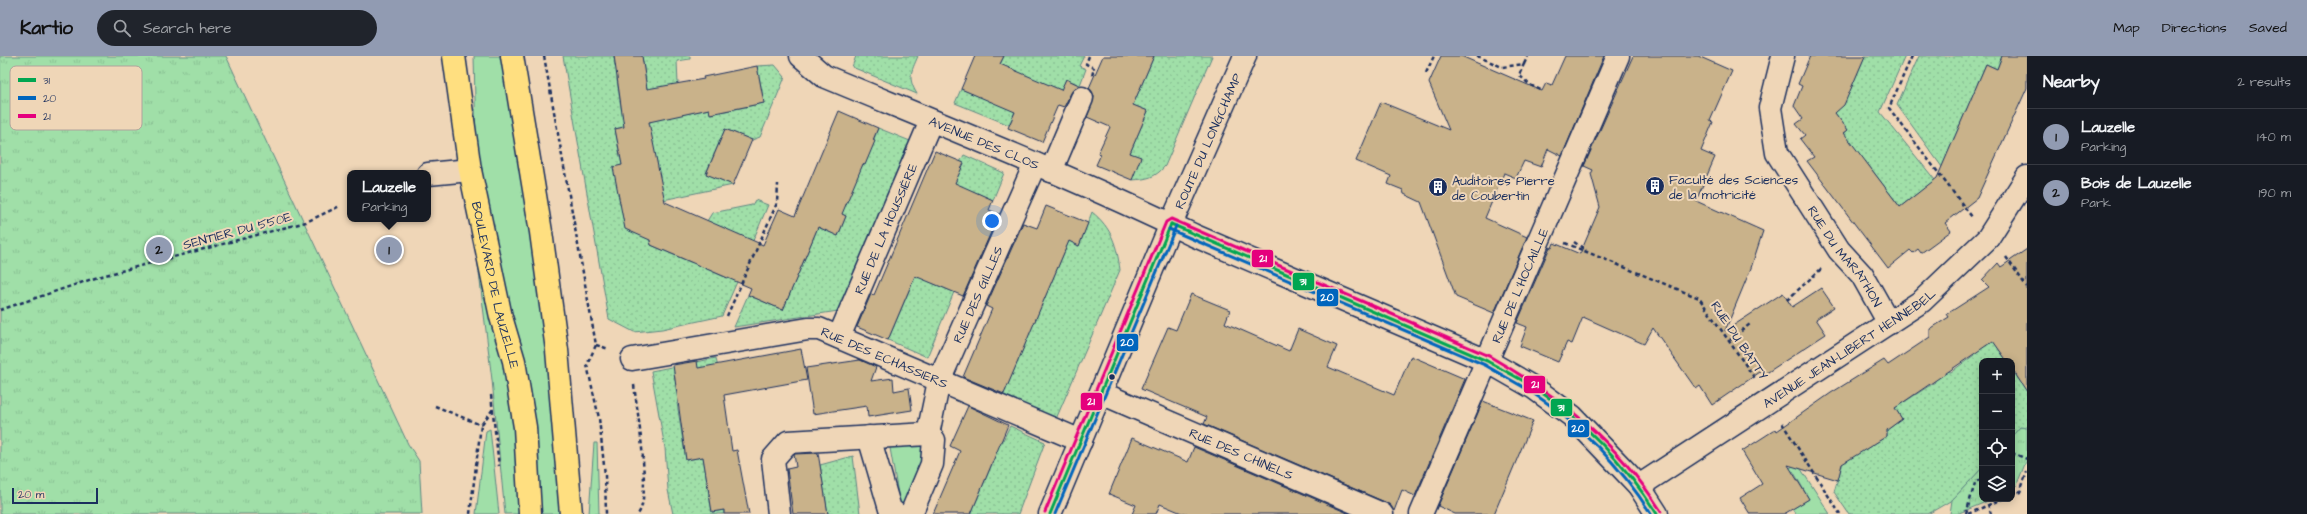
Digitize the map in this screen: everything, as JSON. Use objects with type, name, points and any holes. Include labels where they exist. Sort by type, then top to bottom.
[{"type":"main road","name":"BOULEVARD DE LAUZELLE","points":[[454,56],[470,170],[501,317],[514,361],[526,427],[530,514]]},
{"type":"main road","points":[[512,56],[541,232],[555,334],[571,514]]},
{"type":"street","name":"AVENUE DES CLOS","points":[[801,56],[824,76],[1043,168],[1486,361],[1534,388],[1572,416],[1639,486],[1657,514]]},
{"type":"street","name":"ROUTE DU LONGCHAMP","points":[[1050,514],[1171,224],[1245,56]]},
{"type":"street","name":"RUE DE L'HOCAILLE","points":[[1421,514],[1618,56]]},
{"type":"street","name":"RUE DU MARATHON","points":[[1782,56],[1770,108],[1777,153],[1839,250],[1862,275],[1889,323]]},
{"type":"street","name":"RUE DES GILLES","points":[[928,434],[939,381],[1043,168],[1082,98]]},
{"type":"street","name":"RUE DE LA HOUSSIÈRE","points":[[840,337],[931,121]]},
{"type":"street","points":[[431,174],[456,173],[470,170]]},
{"type":"street","name":"AVENUE JEAN-LIBERT HENNEBEL","points":[[1639,486],[1922,301],[1988,238],[2027,177]]},
{"type":"street","name":"RUE DES ECHASSIERS","points":[[632,359],[808,329],[820,329],[1081,441]]},
{"type":"street","name":"RUE DES CHINELS","points":[[1101,393],[1382,514]]},
{"type":"street","points":[[779,514],[773,459],[788,442],[928,434],[934,440],[932,464],[912,514]]},
{"type":"street","points":[[869,437],[890,509],[896,514]]},
{"type":"path","points":[[544,56],[596,345],[587,365],[599,418],[605,475],[606,514]]},
{"type":"path","points":[[1426,73],[1434,56]]},
{"type":"path","points":[[1477,56],[1502,66],[1524,64]]},
{"type":"path","points":[[1528,56],[1519,74],[1530,85],[1543,91]]},
{"type":"path","points":[[1912,56],[1889,108],[1988,238]]},
{"type":"path","points":[[716,344],[776,203],[778,184]]},
{"type":"path","name":"SENTIER DU 550E","points":[[0,310],[98,278],[306,222],[340,206]]},
{"type":"path","points":[[1561,242],[1590,253]]},
{"type":"path","points":[[1574,242],[1590,253]]},
{"type":"path","points":[[1787,300],[1812,279],[1839,250]]},
{"type":"path","name":"RUE DU BATTY","points":[[1590,253],[1699,298],[1730,340],[1840,514]]},
{"type":"path","points":[[2008,260],[2027,287]]},
{"type":"path","points":[[1730,340],[1750,324]]},
{"type":"path","points":[[632,359],[645,485],[641,510],[638,514]]},
{"type":"path","points":[[435,406],[482,425]]},
{"type":"path","points":[[470,514],[482,425],[493,409]]},
{"type":"path","points":[[2015,454],[2027,459]]},
{"type":"path","points":[[2015,494],[2020,492],[2027,472]]},
{"type":"path","points":[[1967,514],[1975,483],[1979,480]]},
{"type":"path","points":[[1967,514],[1994,502]]},
{"type":"path","points":[[1988,504],[1991,514]]},
{"type":"green space","points":[[0,56],[226,56],[408,444],[419,461],[422,514],[0,514]]},
{"type":"green space","points":[[474,56],[502,56],[546,330],[562,514],[537,514],[476,144]]},
{"type":"green space","points":[[563,56],[614,56],[615,67],[619,66],[617,80],[624,127],[615,129],[622,165],[651,245],[690,262],[709,265],[707,269],[727,278],[740,275],[722,316],[662,329],[634,332],[609,319]]},
{"type":"green space","points":[[642,56],[690,56],[690,59],[677,61],[678,84],[684,114],[709,109],[711,114],[764,103],[757,66],[775,65],[785,77],[760,137],[752,140],[725,129],[706,173],[733,185],[663,200],[656,159],[645,123],[652,121]]},
{"type":"green space","points":[[856,56],[918,56],[911,75],[912,83],[917,94],[852,67]]},
{"type":"green space","points":[[1004,56],[1084,56],[1079,66],[1086,69],[1080,85],[1066,79],[1057,102],[1030,77],[1009,125],[955,103],[961,89],[993,102],[999,67]]},
{"type":"green space","points":[[1154,56],[1212,56],[1165,166],[1158,173],[1150,177],[1132,180],[1130,153],[1148,111],[1133,105]]},
{"type":"green space","points":[[1865,56],[1905,56],[1880,112],[1935,180],[1900,207],[1869,166],[1840,137],[1848,130],[1835,113],[1837,111],[1832,103],[1848,95]]},
{"type":"green space","points":[[1919,56],[2002,56],[1997,69],[1986,64],[1942,167],[1897,105]]},
{"type":"green space","points":[[878,128],[910,141],[838,311],[734,327],[748,295],[783,310],[818,227],[838,236],[846,216],[837,212],[863,164],[865,164]]},
{"type":"green space","points":[[964,155],[1004,173],[993,200],[972,191],[932,283],[954,292],[927,357],[888,340],[963,164],[960,162]]},
{"type":"green space","points":[[755,200],[768,205],[752,243],[707,221],[712,213],[752,205]]},
{"type":"green space","points":[[1092,212],[1099,218],[1109,231],[1115,245],[1120,270],[1056,419],[1002,398],[1069,241],[1079,246]]},
{"type":"green space","points":[[474,232],[504,360],[514,415],[519,514],[505,514],[492,380]]},
{"type":"green space","points":[[1993,340],[2005,358],[1979,358],[1979,471],[1952,500],[1928,514],[1849,514],[1834,492],[1848,444],[1858,437],[1866,449],[1887,436],[1887,430],[1902,419],[1895,408],[1935,382],[1933,377],[1943,370],[1951,372],[1974,355],[1970,351]]},
{"type":"green space","points":[[716,358],[723,395],[677,403],[686,460],[703,457],[712,512],[724,510],[724,514],[673,514],[668,490],[665,448],[651,371]]},
{"type":"green space","points":[[2015,374],[2020,381],[2027,377],[2027,428],[2020,427],[2015,433]]},
{"type":"green space","points":[[1010,426],[1045,442],[1018,514],[971,514],[992,464],[993,436],[1003,440]]},
{"type":"green space","points":[[2020,427],[2027,428],[2027,459],[2015,489],[2015,466],[2015,433]]},
{"type":"green space","points":[[490,429],[499,514],[476,514],[486,431]]},
{"type":"green space","points":[[920,441],[924,457],[903,505],[900,505],[890,448],[894,442]]},
{"type":"green space","points":[[594,443],[597,443],[599,514],[589,514]]},
{"type":"green space","points":[[853,456],[860,514],[828,514],[820,465]]},
{"type":"green space","points":[[1797,463],[1830,514],[1796,514],[1792,509],[1809,499],[1793,471],[1786,475],[1784,472]]},
{"type":"green space","points":[[1979,471],[1979,502],[1986,502],[1957,514],[1950,514],[1952,500]]},
{"type":"building","points":[[614,56],[642,56],[647,89],[704,79],[703,77],[757,66],[764,103],[710,114],[709,109],[649,122],[665,202],[763,245],[779,209],[795,216],[839,111],[878,128],[873,140],[875,141],[865,165],[863,164],[842,214],[846,216],[838,236],[818,227],[783,310],[748,295],[751,288],[651,245],[650,240],[625,229],[613,167],[622,165],[615,129],[624,127]]},
{"type":"building","points":[[975,56],[1004,56],[1000,64],[1061,90],[1066,79],[1081,86],[1075,88],[1064,107],[1058,105],[1042,142],[1008,128],[1015,112],[961,89]]},
{"type":"building","points":[[1103,56],[1154,56],[1133,105],[1148,111],[1130,153],[1141,157],[1132,180],[1096,165],[1101,154],[1098,153],[1110,127],[1087,117],[1094,97],[1089,88]]},
{"type":"building","name":"Auditoires Pierre de Coubertin","points":[[1441,56],[1461,56],[1542,91],[1546,83],[1552,85],[1565,56],[1604,56],[1562,156],[1548,149],[1541,167],[1524,161],[1516,178],[1504,173],[1485,218],[1527,237],[1494,313],[1456,297],[1421,202],[1404,194],[1403,190],[1388,184],[1391,176],[1356,161],[1381,102],[1449,130],[1429,83]]},
{"type":"building","points":[[1633,56],[1698,56],[1732,71],[1710,121],[1713,122],[1701,151],[1715,157],[1696,201],[1763,231],[1751,268],[1725,331],[1783,293],[1792,307],[1821,288],[1834,307],[1816,319],[1826,334],[1765,374],[1763,370],[1712,405],[1700,386],[1696,389],[1653,328],[1644,344],[1583,317],[1572,344],[1567,342],[1558,362],[1520,346],[1527,327],[1517,323],[1550,247],[1552,248],[1554,243],[1580,254],[1600,207],[1591,174],[1593,170],[1584,166]]},
{"type":"building","points":[[1810,56],[1865,56],[1844,105],[1835,113],[1848,130],[1844,133],[1900,207],[1937,178],[1986,64],[1997,69],[2002,56],[2027,56],[2027,88],[1977,198],[1945,223],[1951,231],[1921,253],[1918,249],[1913,253],[1910,250],[1888,268],[1807,161],[1814,157],[1800,139],[1805,135],[1796,124],[1803,119],[1794,106],[1802,86],[1798,84]]},
{"type":"building","points":[[725,129],[752,140],[733,185],[706,174]]},
{"type":"building","points":[[935,151],[964,163],[955,183],[993,200],[989,210],[999,214],[963,296],[915,276],[888,340],[857,327],[871,294],[874,295]]},
{"type":"building","points":[[1046,206],[1088,223],[1079,246],[1069,241],[1004,394],[963,377],[992,309],[986,306],[1023,223],[1037,228]]},
{"type":"building","points":[[2027,249],[2027,392],[2015,374],[2015,358],[2005,358],[1993,341],[1895,408],[1902,419],[1887,430],[1887,436],[1842,464],[1838,480],[1788,465],[1809,499],[1784,514],[1750,514],[1740,498],[1762,484],[1742,451],[1776,429],[1777,431],[1831,393],[1884,360],[1888,365],[1930,337],[1930,329],[1949,317],[1947,314],[1989,287],[1982,280],[1998,263],[2001,267]]},
{"type":"building","points":[[1191,294],[1230,310],[1225,323],[1289,351],[1298,329],[1337,346],[1328,367],[1394,395],[1411,356],[1465,379],[1415,496],[1402,490],[1394,511],[1387,503],[1204,424],[1207,417],[1141,389],[1168,327],[1176,330]]},
{"type":"building","points":[[801,349],[807,380],[724,395],[732,451],[737,450],[749,514],[724,514],[724,510],[712,512],[703,457],[686,460],[673,365],[697,361],[698,368]]},
{"type":"building","points":[[860,360],[876,367],[871,381],[893,378],[894,391],[909,388],[912,410],[868,417],[867,406],[813,414],[806,368]]},
{"type":"building","points":[[1483,401],[1533,421],[1494,514],[1455,514],[1438,506]]},
{"type":"building","points":[[968,406],[1008,425],[971,514],[933,514],[960,451],[950,446]]},
{"type":"building","points":[[1132,438],[1188,462],[1194,447],[1350,514],[1184,514],[1160,504],[1156,514],[1132,514],[1136,505],[1109,494]]},
{"type":"building","points":[[818,453],[828,514],[793,514],[787,469],[796,467],[794,454]]},
{"type":"transit line","name":"21","points":[[1045,512],[1166,222],[1171,219],[1489,356],[1540,388],[1585,423],[1606,442],[1625,463],[1661,511]]},
{"type":"transit line","name":"31","points":[[1171,224],[1487,361],[1529,384],[1553,401],[1587,429],[1617,461],[1645,496],[1657,514]]},
{"type":"transit line","name":"31","points":[[1050,514],[1171,224]]},
{"type":"transit line","name":"20","points":[[1055,514],[1176,226]]},
{"type":"transit line","name":"20","points":[[1169,229],[1485,365],[1530,391],[1548,403],[1597,446],[1626,479],[1651,514]]},
{"type":"place","name":"Faculté des Sciences de la motricité","points":[[1655,186]]},
{"type":"place","name":"Auditoires Pierre de Coubertin","points":[[1438,187]]},
{"type":"place","name":"Bois de Lauzelle","points":[[159,250]]},
{"type":"place","name":"Lauzelle","points":[[389,250]]}]
